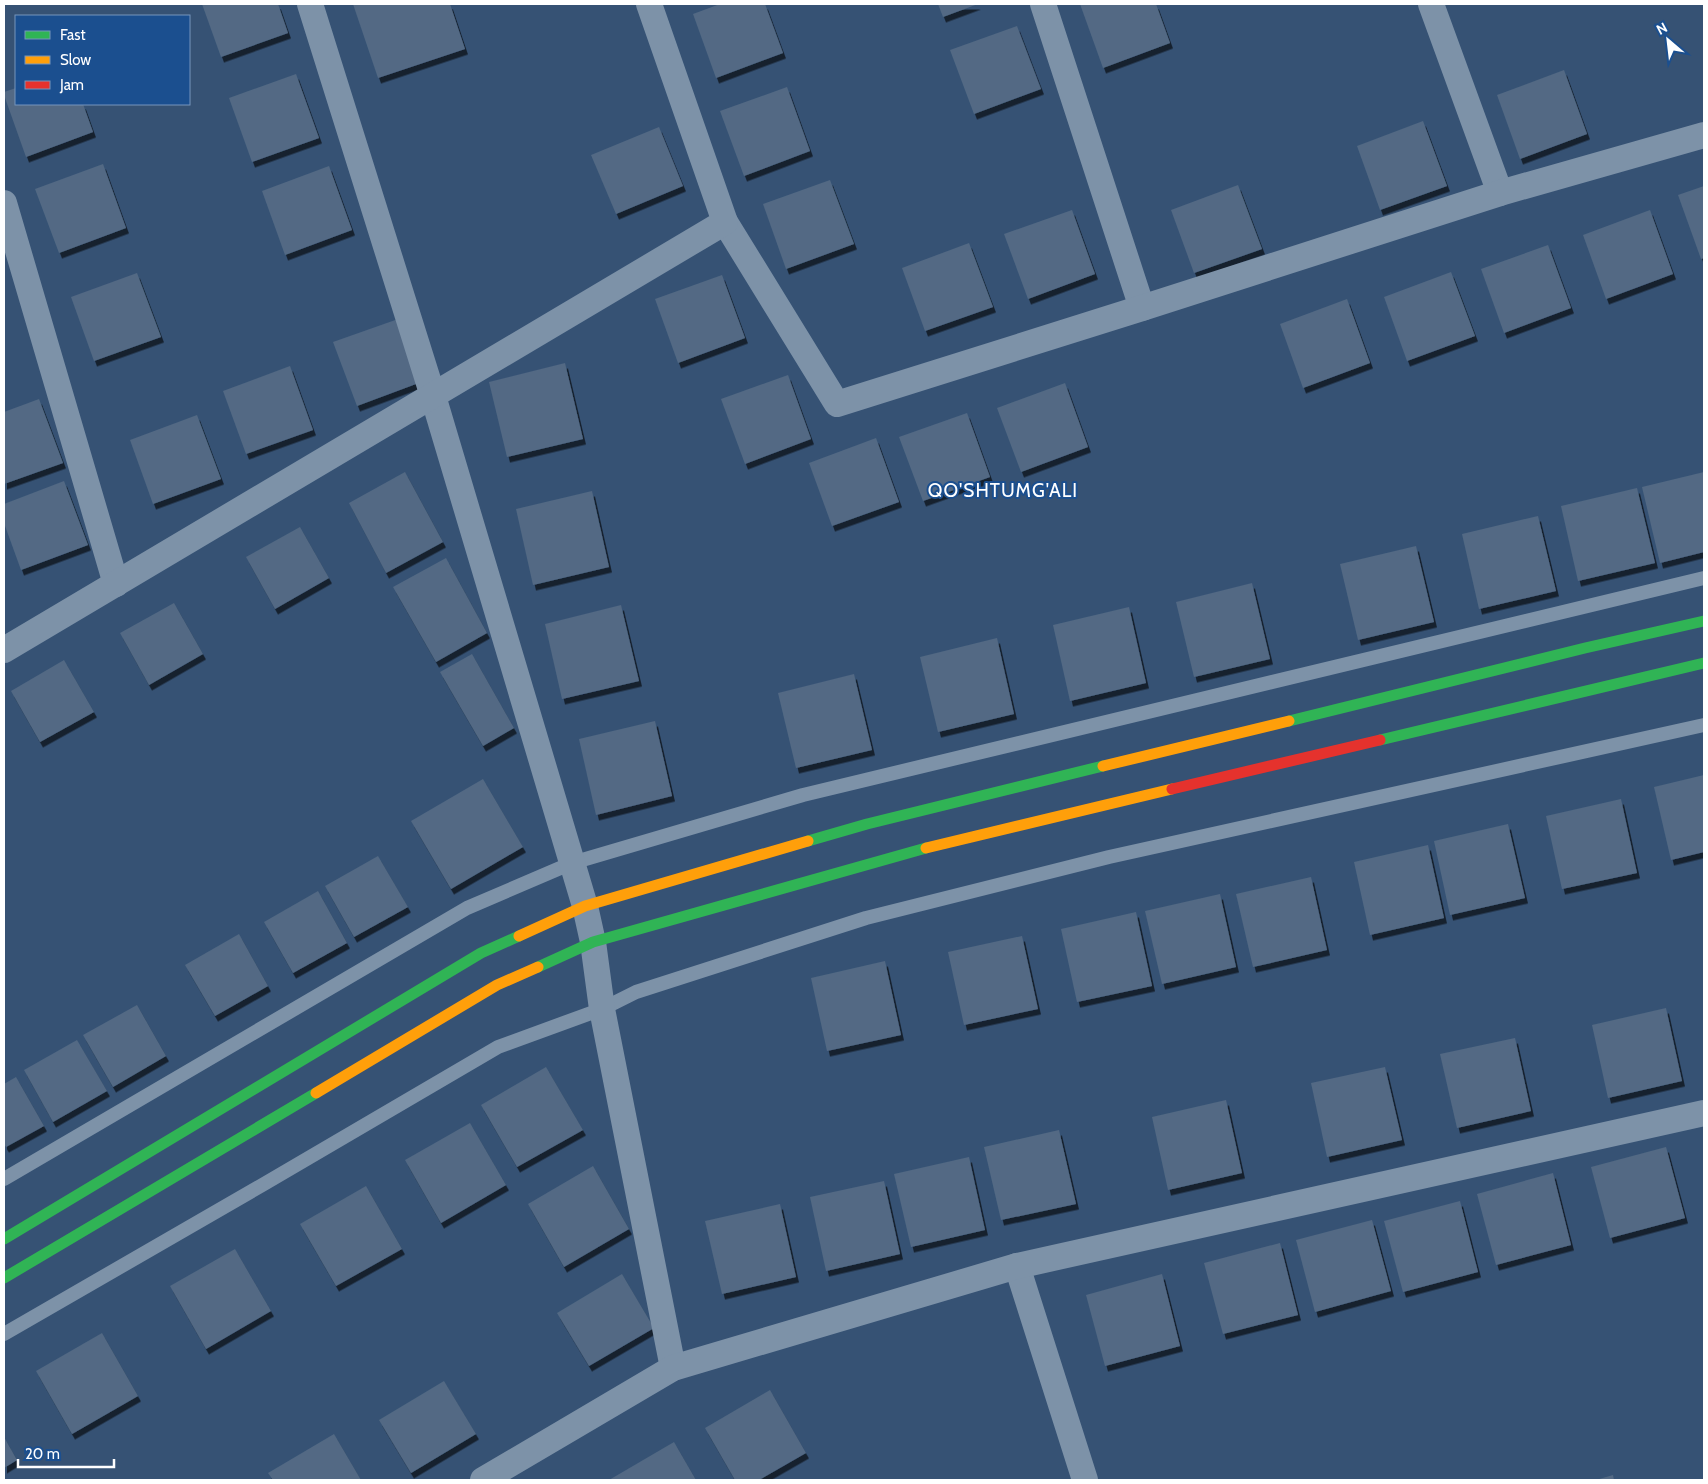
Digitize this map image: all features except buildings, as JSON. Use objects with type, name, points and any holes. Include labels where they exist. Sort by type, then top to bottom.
[{"type":"main road","points":[[4,1239],[481,953],[585,906],[867,824],[1585,648],[1704,621]]},
{"type":"main road","points":[[4,1278],[497,986],[593,942],[935,845],[1704,663]]},
{"type":"street","points":[[310,4],[433,396],[585,906],[593,942],[602,1010],[673,1368]]},
{"type":"street","points":[[649,4],[725,222],[837,404],[1500,194],[1704,135]]},
{"type":"street","points":[[1043,4],[1142,308]]},
{"type":"street","points":[[1431,4],[1500,194]]},
{"type":"street","points":[[4,203],[116,584]]},
{"type":"street","points":[[4,650],[725,222]]},
{"type":"street","points":[[484,1480],[673,1368],[1017,1266],[1704,1113]]},
{"type":"street","points":[[1017,1266],[1085,1480]]},
{"type":"lane","points":[[4,1179],[466,908],[572,864],[803,795],[1704,578]]},
{"type":"lane","points":[[4,1334],[498,1047],[602,1010],[636,992],[866,918],[1109,857],[1704,725]]},
{"type":"traffic: fast","points":[[1289,721],[1585,648],[1704,621]]},
{"type":"traffic: fast","points":[[1380,740],[1704,663]]},
{"type":"traffic: fast","points":[[808,841],[867,824],[1103,766]]},
{"type":"traffic: fast","points":[[538,967],[593,942],[926,848]]},
{"type":"traffic: fast","points":[[4,1239],[481,953],[519,936]]},
{"type":"traffic: fast","points":[[4,1278],[316,1093]]},
{"type":"traffic: slow","points":[[1103,766],[1289,721]]},
{"type":"traffic: slow","points":[[926,848],[1172,789]]},
{"type":"traffic: slow","points":[[519,936],[585,906],[808,841]]},
{"type":"traffic: slow","points":[[316,1093],[497,985],[538,967]]},
{"type":"traffic: jam","points":[[1172,789],[1380,740]]},
{"type":"district","name":"QO'SHTUMG'ALI","points":[[1003,490]]}]
